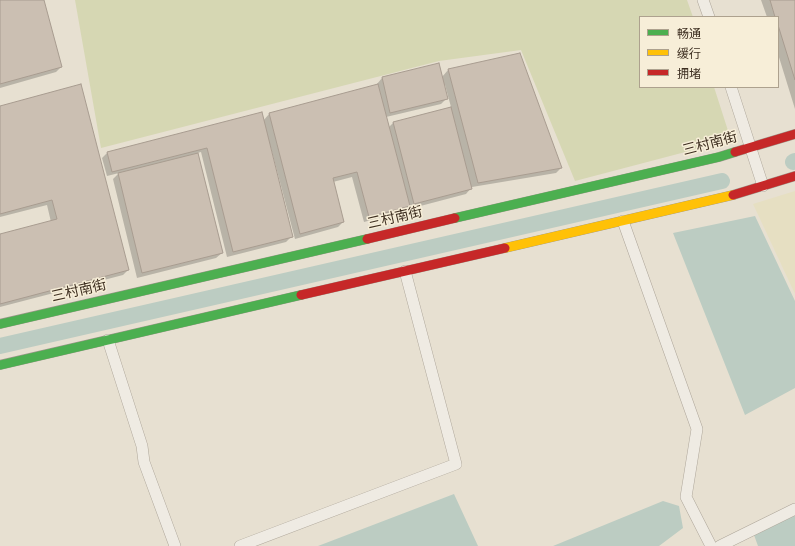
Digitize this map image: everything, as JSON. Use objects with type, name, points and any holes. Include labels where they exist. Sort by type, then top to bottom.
[{"type":"street","points":[[703,0],[708,16]]},
{"type":"street","points":[[731,88],[763,186]]},
{"type":"street","name":"三村南街","points":[[0,324],[719,157],[795,134]]},
{"type":"street","points":[[0,365],[730,196],[795,176]]},
{"type":"street","points":[[623,221],[697,429],[686,497],[711,546]]},
{"type":"street","points":[[240,546],[456,464],[406,271]]},
{"type":"street","points":[[108,340],[142,446],[144,462],[175,546]]},
{"type":"street","points":[[720,546],[795,509]]},
{"type":"shaded area","points":[[795,191],[795,294],[753,204]]},
{"type":"shaded area","points":[[755,216],[795,301],[795,388],[745,415],[673,233]]},
{"type":"shaded area","points":[[454,494],[478,546],[318,546]]},
{"type":"shaded area","points":[[663,501],[679,506],[683,528],[659,546],[553,546]]},
{"type":"shaded area","points":[[795,512],[795,546],[758,546],[754,535]]},
{"type":"green space","points":[[75,0],[687,0],[693,16],[639,16],[639,88],[714,88],[731,140],[575,181],[521,50],[439,61],[101,148]]},
{"type":"building","points":[[0,0],[44,0],[62,67],[0,84]]},
{"type":"building","points":[[770,0],[795,0],[795,80],[779,28],[779,16],[775,16]]},
{"type":"building","points":[[520,53],[562,168],[478,183],[448,69]]},
{"type":"building","points":[[439,63],[448,99],[390,113],[382,77]]},
{"type":"building","points":[[81,84],[129,270],[0,304],[0,234],[57,219],[52,200],[0,214],[0,106]]},
{"type":"building","points":[[378,84],[410,206],[369,217],[357,172],[333,178],[344,222],[300,234],[269,113]]},
{"type":"building","points":[[451,107],[472,189],[414,204],[393,122]]},
{"type":"building","points":[[262,112],[293,237],[233,252],[207,148],[112,172],[107,152]]},
{"type":"building","points":[[198,153],[223,253],[142,273],[118,173]]},
{"type":"waterway","points":[[0,346],[722,181]]},
{"type":"traffic: fast","points":[[455,218],[735,152]]},
{"type":"traffic: fast","points":[[0,324],[367,239]]},
{"type":"traffic: fast","points":[[0,365],[301,295]]},
{"type":"traffic: slow","points":[[505,248],[733,195]]},
{"type":"traffic: jam","points":[[735,152],[795,134]]},
{"type":"traffic: jam","points":[[733,195],[795,176]]},
{"type":"traffic: jam","points":[[367,239],[455,218]]},
{"type":"traffic: jam","points":[[301,295],[505,248]]}]
